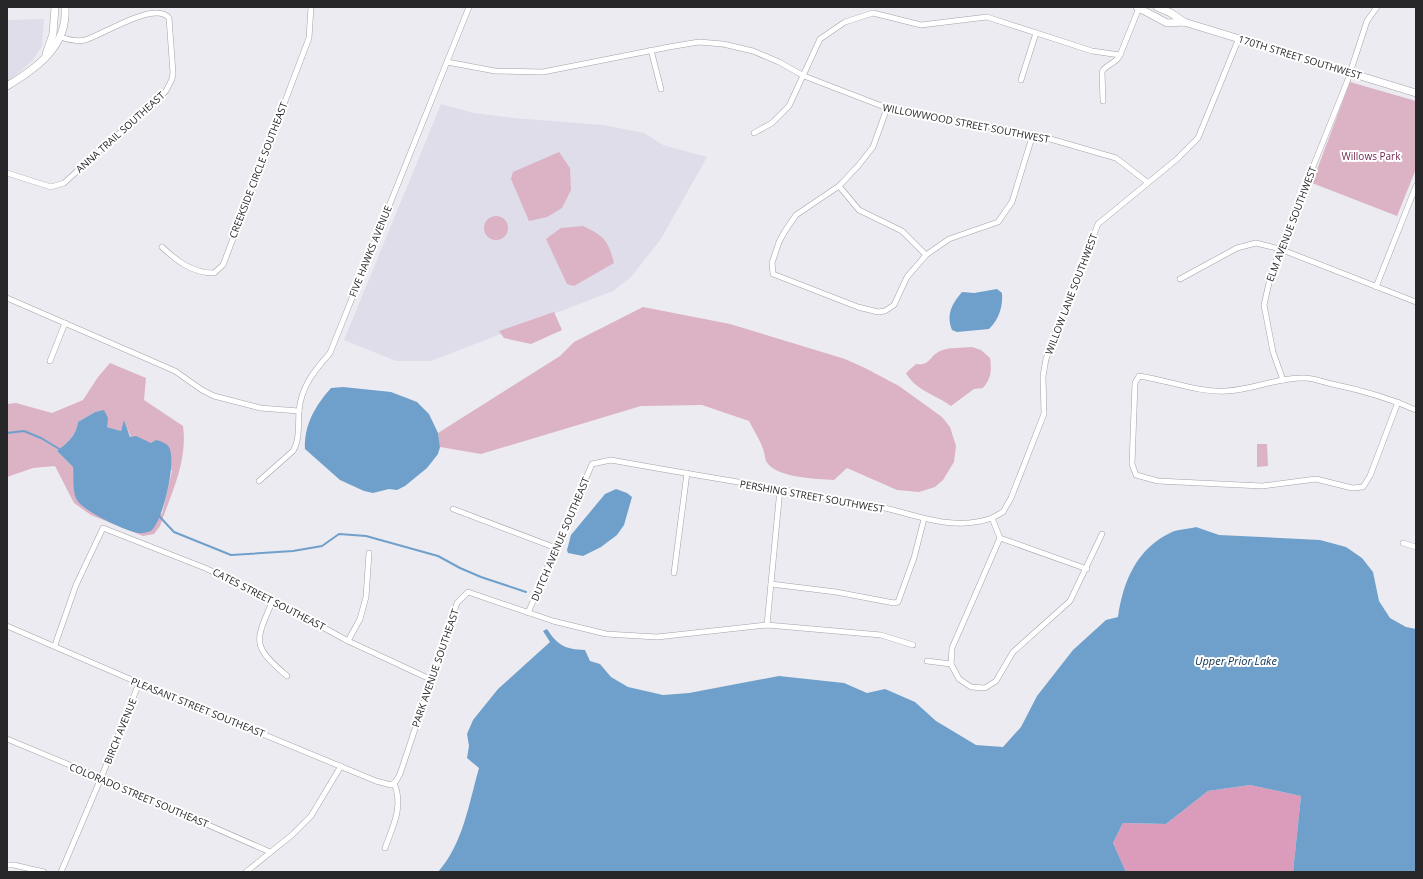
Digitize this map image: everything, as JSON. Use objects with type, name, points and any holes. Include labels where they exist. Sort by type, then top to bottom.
[{"type":"street","points":[[7,86],[36,67],[46,54],[53,34],[55,7]]},
{"type":"street","points":[[46,54],[54,50],[61,37],[65,20],[65,7]]},
{"type":"street","name":"CREEKSIDE CIRCLE SOUTHEAST","points":[[162,247],[179,262],[202,273],[214,273],[223,265],[309,38],[311,7]]},
{"type":"street","name":"FIVE HAWKS AVENUE","points":[[259,481],[293,451],[297,445],[300,400],[308,380],[330,353],[337,338],[469,7]]},
{"type":"street","name":"170TH STREET SOUTHWEST","points":[[1157,7],[1171,13],[1184,22],[1416,93]]},
{"type":"street","name":"ELM AVENUE SOUTHWEST","points":[[1283,380],[1273,352],[1264,305],[1269,283],[1280,249],[1350,73],[1367,21],[1377,7]]},
{"type":"street","points":[[1103,101],[1102,72],[1107,66],[1115,62],[1120,55],[1138,8]]},
{"type":"street","name":"170TH STREET SOUTHWEST","points":[[1138,8],[1167,23],[1184,22]]},
{"type":"street","name":"ANNA TRAIL SOUTHEAST","points":[[7,173],[51,187],[64,183],[166,91],[172,79],[169,18],[166,12],[162,10],[145,11],[133,15],[94,37],[83,40],[73,41],[61,37]]},
{"type":"street","points":[[754,133],[772,123],[789,106],[820,39],[845,22],[873,13],[921,25],[987,17],[1092,51],[1120,55]]},
{"type":"street","points":[[1021,80],[1036,33]]},
{"type":"street","name":"WILLOW LANE SOUTHWEST","points":[[992,518],[1003,512],[1011,498],[1044,414],[1043,376],[1046,359],[1098,224],[1147,182],[1177,159],[1198,138],[1238,38]]},
{"type":"street","name":"WILLOWWOOD STREET SOUTHWEST","points":[[447,62],[495,71],[543,72],[591,64],[651,50],[699,42],[723,44],[753,51],[779,62],[804,76],[887,108],[1033,134],[1116,158],[1147,182]]},
{"type":"street","points":[[651,50],[661,89]]},
{"type":"street","points":[[887,108],[873,147],[839,186],[796,215],[779,242],[772,263],[773,274],[858,307],[878,312],[885,311],[894,305],[907,277],[926,255],[949,239],[998,222],[1012,202],[1033,134]]},
{"type":"street","points":[[839,186],[858,210],[902,231],[926,255]]},
{"type":"street","points":[[1376,287],[1416,186]]},
{"type":"street","points":[[1180,279],[1237,248],[1256,243],[1280,249],[1416,302]]},
{"type":"street","points":[[7,298],[175,371],[202,390],[214,396],[260,408],[299,411]]},
{"type":"street","points":[[50,361],[65,323]]},
{"type":"street","points":[[1398,402],[1370,476],[1363,487],[1352,488],[1316,479],[1262,486],[1158,481],[1136,475],[1132,464],[1135,383],[1139,376],[1157,378],[1193,387],[1226,391],[1283,380],[1305,378],[1357,389],[1398,402],[1416,410]]},
{"type":"street","name":"PERSHING STREET SOUTHWEST","points":[[592,464],[612,460],[873,505],[924,519],[977,524],[992,518]]},
{"type":"street","name":"DUTCH AVENUE SOUTHEAST","points":[[528,613],[592,464]]},
{"type":"street","points":[[674,573],[687,473]]},
{"type":"street","points":[[767,625],[780,489]]},
{"type":"street","points":[[453,509],[556,548]]},
{"type":"street","points":[[992,518],[1000,538],[952,648],[951,664],[959,679],[971,687],[985,688],[996,681],[1013,652],[1070,602],[1087,569],[1102,534]]},
{"type":"street","points":[[771,584],[836,592],[894,603],[898,602],[914,558],[924,519]]},
{"type":"street","name":"CATES STREET SOUTHEAST","points":[[55,645],[76,585],[103,528],[205,568],[273,600],[348,641],[430,679]]},
{"type":"street","points":[[1000,538],[1087,569]]},
{"type":"street","points":[[1403,543],[1416,548]]},
{"type":"street","points":[[348,641],[360,619],[366,597],[369,553]]},
{"type":"street","name":"PARK AVENUE SOUTHEAST","points":[[392,784],[400,774],[430,679],[457,603],[468,592],[528,613]]},
{"type":"street","points":[[273,600],[259,634],[261,649],[268,660],[288,676]]},
{"type":"street","points":[[528,613],[606,634],[657,637],[767,625],[881,635],[913,645]]},
{"type":"street","name":"PLEASANT STREET SOUTHEAST","points":[[7,626],[55,645],[139,683],[376,781],[392,784]]},
{"type":"street","points":[[927,661],[951,664]]},
{"type":"street","name":"BIRCH AVENUE","points":[[61,872],[139,683]]},
{"type":"street","name":"COLORADO STREET SOUTHEAST","points":[[7,739],[101,778],[270,852]]},
{"type":"street","points":[[246,872],[292,835],[311,816],[341,766]]},
{"type":"street","points":[[385,848],[398,808],[398,794],[392,784]]},
{"type":"street","points":[[7,865],[14,865],[44,872]]},
{"type":"shaded area","points":[[44,19],[42,46],[32,61],[7,83],[7,20]]},
{"type":"shaded area","points":[[441,104],[474,113],[513,118],[604,125],[644,133],[663,145],[707,157],[661,239],[631,277],[613,291],[431,361],[396,361],[344,340]]},
{"type":"shaded area","points":[[1250,785],[1301,796],[1293,872],[1126,872],[1113,843],[1123,823],[1166,824],[1208,791]]},
{"type":"green space","name":"Willows Park","points":[[1350,82],[1416,101],[1416,169],[1397,216],[1312,183]]},
{"type":"green space","points":[[559,152],[570,168],[571,190],[562,208],[547,217],[529,221],[511,179],[513,172]]},
{"type":"green space","points":[[496,216],[505,219],[508,228],[505,237],[496,240],[487,237],[484,228],[487,219]]},
{"type":"green space","points":[[583,226],[596,233],[604,240],[610,249],[614,263],[574,286],[567,284],[546,239],[561,228]]},
{"type":"green space","points":[[643,307],[730,324],[845,359],[865,368],[899,386],[942,417],[950,427],[956,446],[954,462],[943,480],[935,487],[919,492],[897,490],[847,468],[834,480],[787,474],[771,467],[766,461],[761,444],[749,421],[702,405],[641,406],[481,454],[440,447],[438,433],[560,356],[574,342]]},
{"type":"green space","points":[[554,312],[562,330],[531,344],[504,338],[499,331]]},
{"type":"green space","points":[[972,347],[981,350],[990,358],[991,370],[989,378],[983,388],[974,389],[951,406],[920,388],[906,373],[916,364],[925,364],[940,351],[951,348]]},
{"type":"green space","points":[[110,363],[146,378],[144,400],[183,426],[183,452],[178,477],[160,526],[154,534],[143,536],[91,515],[74,503],[55,466],[33,468],[7,477],[7,404],[16,403],[52,413],[83,400],[98,377]],"holes":[[[104,411],[107,427],[121,431],[124,421],[131,437],[151,443],[172,471],[162,514],[74,474],[73,467],[57,451],[68,442],[73,435],[78,422],[95,412]]]},
{"type":"green space","points":[[1257,444],[1267,444],[1268,466],[1257,467]]},
{"type":"water","points":[[997,289],[1002,293],[1001,308],[998,317],[989,329],[957,332],[952,330],[950,324],[951,310],[955,301],[962,292],[974,293]]},
{"type":"water","points":[[343,387],[391,392],[417,402],[429,414],[438,433],[440,447],[438,454],[427,468],[405,486],[397,490],[389,489],[373,493],[364,491],[340,480],[305,449],[306,432],[315,409],[331,388]]},
{"type":"water","points":[[104,410],[108,418],[107,427],[121,431],[124,420],[130,437],[136,436],[151,443],[158,440],[165,443],[169,447],[171,454],[171,465],[168,490],[160,516],[156,525],[151,531],[145,533],[133,532],[96,515],[81,505],[74,493],[73,467],[57,451],[68,442],[77,427],[78,422],[95,412]]},
{"type":"water","points":[[616,489],[627,493],[632,497],[624,525],[617,535],[601,547],[583,556],[568,553],[567,550],[571,535],[605,494]]},
{"type":"water","name":"Upper Prior Lake","points":[[1196,527],[1219,535],[1320,540],[1346,547],[1362,558],[1373,572],[1379,601],[1390,618],[1406,627],[1416,629],[1416,872],[1293,872],[1301,796],[1250,785],[1208,791],[1166,824],[1123,823],[1113,843],[1126,872],[438,872],[454,849],[464,823],[479,768],[467,758],[469,746],[467,734],[473,720],[498,689],[550,642],[543,631],[547,629],[563,646],[572,649],[585,650],[590,661],[600,664],[611,677],[628,687],[663,695],[689,693],[779,676],[844,683],[867,693],[885,689],[915,702],[936,721],[976,745],[1003,747],[1021,727],[1037,696],[1073,650],[1106,620],[1118,617],[1120,604],[1128,579],[1141,556],[1160,539],[1172,532]]},
{"type":"waterway","points":[[7,433],[24,431],[41,438],[61,450]]},
{"type":"waterway","points":[[159,516],[174,532],[231,555],[293,551],[322,546],[339,534],[366,536],[438,556],[481,577],[526,592]]}]
